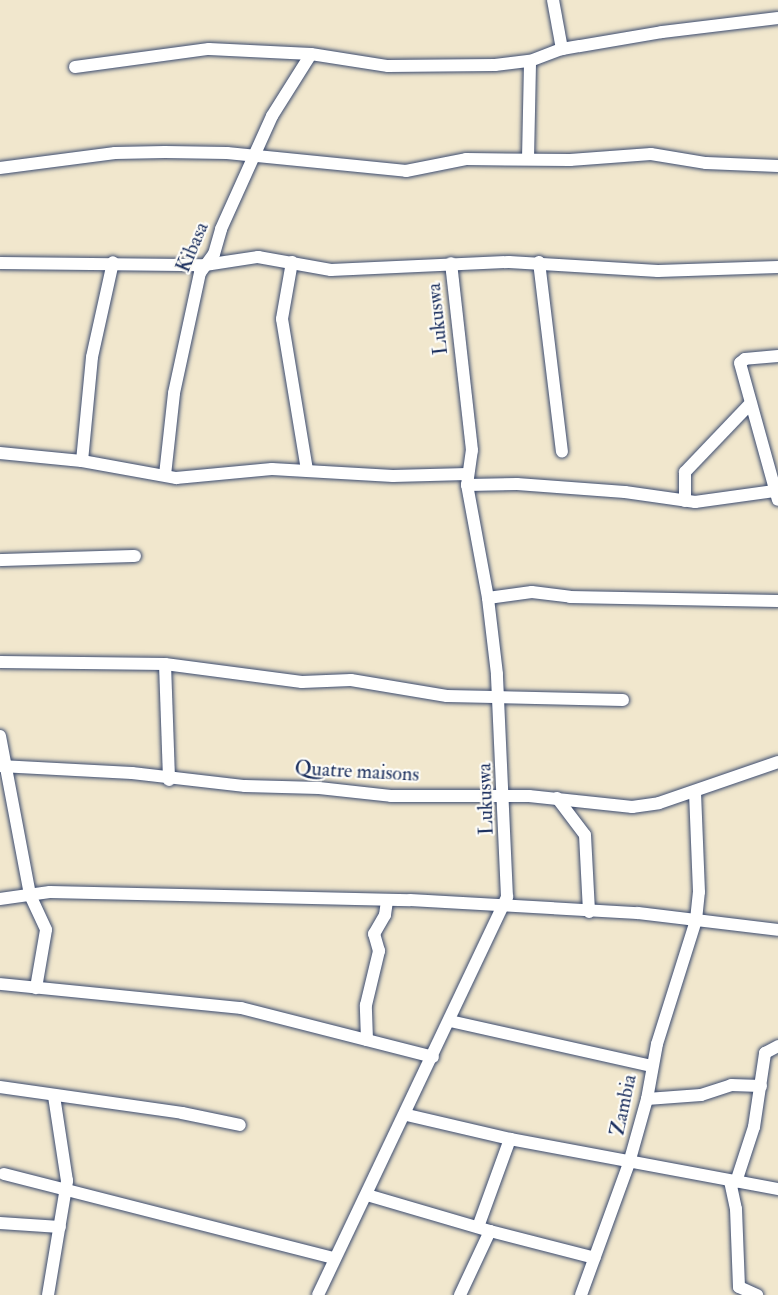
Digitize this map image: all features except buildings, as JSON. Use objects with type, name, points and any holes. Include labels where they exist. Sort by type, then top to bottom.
[{"type":"street","points":[[553,0],[562,49]]},
{"type":"street","points":[[75,67],[183,51],[312,54],[388,66],[530,61],[562,49],[662,32],[778,18]]},
{"type":"street","name":"Kibasa","points":[[165,475],[180,356],[200,273],[214,254],[221,229],[253,156],[312,54]]},
{"type":"street","points":[[528,159],[530,61]]},
{"type":"street","points":[[0,168],[136,152],[253,156],[406,171],[466,159],[651,154],[706,163],[778,166]]},
{"type":"street","points":[[0,263],[113,261],[205,265],[258,257],[332,270],[451,263],[539,262],[658,271],[778,267]]},
{"type":"street","points":[[82,461],[92,357],[113,261]]},
{"type":"street","points":[[292,262],[282,319],[307,470]]},
{"type":"street","points":[[539,262],[562,452]]},
{"type":"street","name":"Lukuswa","points":[[451,263],[472,450],[467,480],[488,598],[498,695],[505,797],[505,906]]},
{"type":"street","points":[[0,453],[82,461],[176,478],[272,468],[625,492],[685,501],[708,502],[776,495],[773,462],[751,403],[740,363],[746,359],[778,356]]},
{"type":"street","points":[[685,501],[685,472],[751,403]]},
{"type":"street","points":[[0,560],[135,556]]},
{"type":"street","points":[[488,598],[531,592],[570,597],[778,601]]},
{"type":"street","points":[[0,662],[165,664],[276,680],[351,680],[447,696],[498,695],[623,700]]},
{"type":"street","points":[[165,664],[169,780]]},
{"type":"street","points":[[0,736],[3,765],[30,895],[46,937],[36,988]]},
{"type":"street","name":"Quatre maisons","points":[[3,765],[132,773],[169,780],[319,788],[391,796],[557,798],[641,807],[695,792],[778,762]]},
{"type":"street","name":"Zambia","points":[[581,1295],[629,1163],[647,1099],[651,1066],[696,920],[699,892],[695,792]]},
{"type":"street","points":[[557,798],[585,835],[589,912]]},
{"type":"street","points":[[0,898],[50,892],[387,900],[696,920],[778,930]]},
{"type":"street","points":[[367,1040],[366,1005],[379,951],[374,934],[385,915],[387,900]]},
{"type":"street","points":[[318,1295],[334,1258],[407,1115],[450,1022],[488,930],[505,906]]},
{"type":"street","points":[[0,984],[241,1008],[433,1057]]},
{"type":"street","points":[[450,1022],[651,1066]]},
{"type":"street","points":[[757,1295],[739,1287],[733,1182],[754,1127],[767,1050],[778,1046]]},
{"type":"street","points":[[647,1099],[701,1095],[731,1085],[761,1086]]},
{"type":"street","points":[[0,1087],[182,1113],[240,1125]]},
{"type":"street","points":[[48,1295],[66,1191],[54,1096]]},
{"type":"street","points":[[407,1115],[510,1139],[778,1190]]},
{"type":"street","points":[[461,1295],[484,1229],[510,1139]]},
{"type":"street","points":[[4,1174],[334,1258]]},
{"type":"street","points":[[367,1195],[446,1221],[595,1258]]},
{"type":"street","points":[[0,1223],[60,1227]]}]
